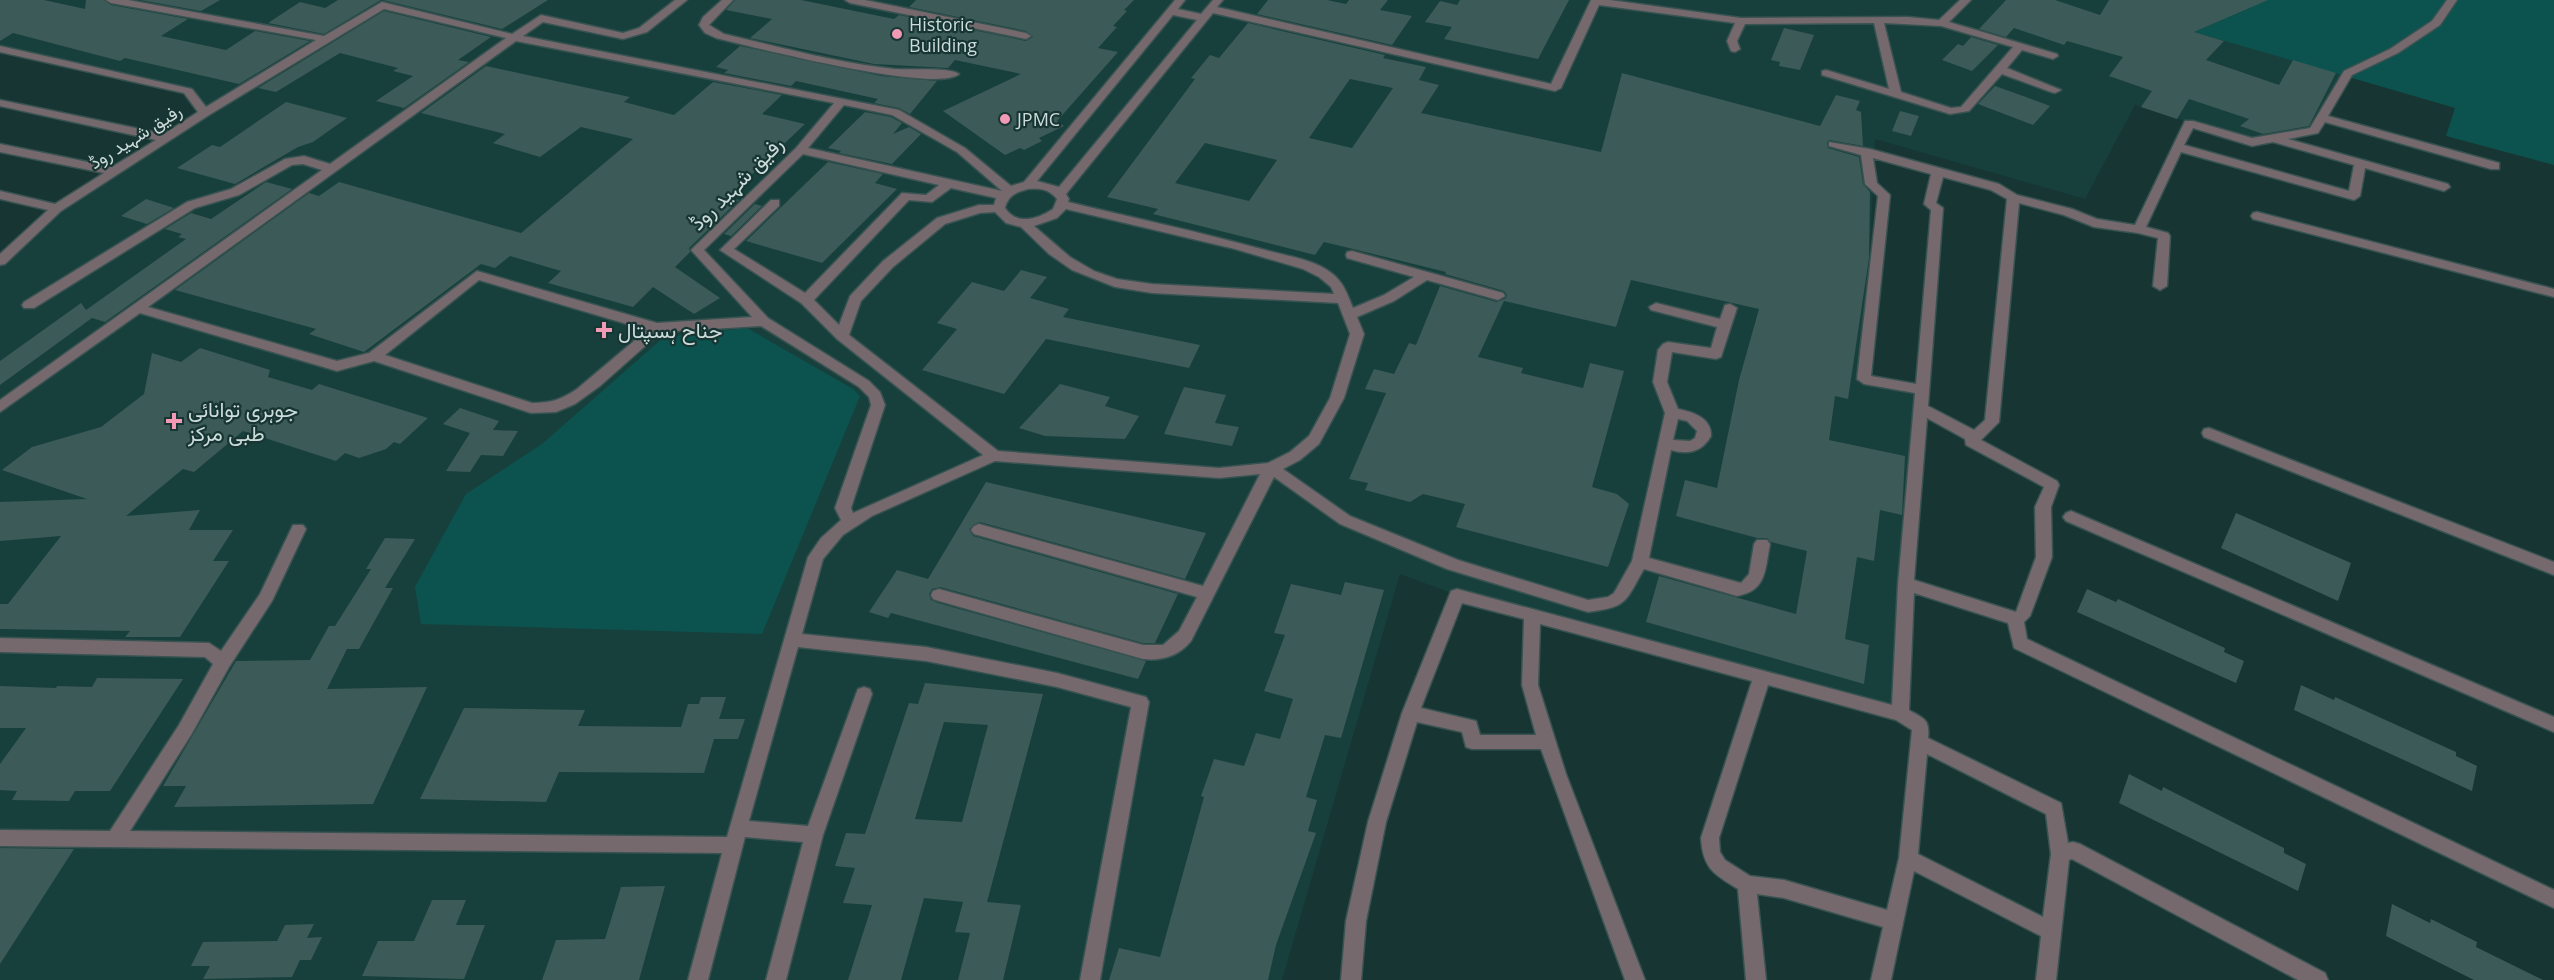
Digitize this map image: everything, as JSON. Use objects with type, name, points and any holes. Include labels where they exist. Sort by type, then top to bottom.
[{"type":"street","points":[[111,0],[326,39]]},
{"type":"street","points":[[0,407],[540,18],[617,36],[629,35],[643,30],[682,0]]},
{"type":"street","points":[[728,0],[706,19],[704,25],[720,36],[903,73],[926,76],[953,74]]},
{"type":"street","points":[[850,0],[1026,36]]},
{"type":"street","points":[[842,336],[855,299],[888,264],[941,221],[979,209],[1028,185],[1180,0]]},
{"type":"street","points":[[1171,11],[1213,6],[1555,88],[1596,0],[1631,3],[1741,21],[1878,20],[1942,23],[2053,56]]},
{"type":"street","points":[[1942,23],[1966,0]]},
{"type":"street","points":[[2139,230],[2188,123],[2252,142],[2314,131],[2348,73],[2394,51],[2436,23],[2452,0]]},
{"type":"street","points":[[204,113],[386,2],[513,37],[895,112],[961,150],[1004,198],[1006,218],[1024,223],[1044,221],[1059,212],[1061,200],[1213,6]]},
{"type":"street","points":[[1878,20],[1896,94]]},
{"type":"street","points":[[1735,49],[1732,41],[1741,21]]},
{"type":"street","points":[[1826,73],[1950,111],[1959,111],[1965,109],[2020,46]]},
{"type":"street","name":"رفیق شہید روڈ","points":[[0,49],[188,91],[204,113],[57,208],[0,261]]},
{"type":"street","points":[[1999,69],[2055,90]]},
{"type":"street","name":"رفیق شہید روڈ","points":[[763,321],[697,250],[800,150],[842,101]]},
{"type":"street","points":[[1,103],[165,138]]},
{"type":"street","points":[[2322,118],[2495,166]]},
{"type":"street","points":[[2272,139],[2444,187]]},
{"type":"street","points":[[1833,144],[1995,186],[2013,198],[2068,212],[2094,223],[2164,236],[2160,286]]},
{"type":"street","points":[[0,147],[112,171]]},
{"type":"street","points":[[2178,147],[2354,196],[2360,163]]},
{"type":"street","points":[[800,150],[1004,198]]},
{"type":"street","points":[[1866,152],[1871,184],[1884,195],[1864,379],[1922,390]]},
{"type":"street","points":[[29,305],[191,205],[235,192],[289,162],[304,160],[329,168]]},
{"type":"street","points":[[1900,714],[1906,584],[1938,208],[1930,204],[1938,171]]},
{"type":"street","points":[[806,300],[906,196],[928,199],[948,184]]},
{"type":"street","points":[[698,980],[736,836],[816,557],[831,536],[849,521],[994,456],[1220,474],[1271,468],[1295,456],[1314,440],[1337,398],[1357,333],[1345,299],[1337,285],[1324,274],[1308,266],[1237,246],[1061,200],[1047,186],[1028,185]]},
{"type":"street","points":[[0,195],[57,208]]},
{"type":"street","points":[[1906,584],[2015,619],[2022,616],[2044,557],[2043,507],[2052,484],[1971,441],[1992,422],[2013,198]]},
{"type":"street","points":[[775,203],[726,250],[806,300],[842,336],[994,456]]},
{"type":"street","points":[[2257,216],[2554,293]]},
{"type":"street","points":[[1024,223],[1037,238],[1065,259],[1085,272],[1114,283],[1269,297],[1345,299]]},
{"type":"street","points":[[0,245],[14,248]]},
{"type":"street","points":[[1352,255],[1498,296]]},
{"type":"street","points":[[137,308],[338,366],[374,356],[477,275],[657,328],[763,321],[854,378],[875,395],[878,405],[843,508],[849,521]]},
{"type":"street","points":[[1350,314],[1381,304],[1403,292],[1424,276]]},
{"type":"street","points":[[1656,307],[1725,325]]},
{"type":"street","points":[[1271,468],[1345,520],[1453,565],[1588,606],[1612,603],[1620,597],[1640,562],[1672,413],[1660,382],[1665,350],[1668,347],[1674,347],[1716,354],[1730,308]]},
{"type":"street","points":[[374,356],[531,408],[546,409],[572,400],[657,328]]},
{"type":"street","points":[[1920,408],[1974,437]]},
{"type":"street","points":[[1664,442],[1684,448],[1701,442],[1704,436],[1704,429],[1699,422],[1682,413],[1672,413]]},
{"type":"street","points":[[2209,433],[2554,569]]},
{"type":"street","points":[[939,595],[1156,654],[1167,652],[1179,645],[1271,468]]},
{"type":"street","points":[[2071,517],[2554,725]]},
{"type":"street","points":[[115,839],[185,730],[223,662],[266,597],[298,529]]},
{"type":"street","points":[[979,530],[1206,593]]},
{"type":"street","points":[[1640,562],[1737,590],[1746,590],[1750,588],[1755,579],[1762,544]]},
{"type":"street","points":[[1351,980],[1356,921],[1377,822],[1411,713],[1457,595],[1900,714],[1921,726],[1908,858],[1881,980]]},
{"type":"street","points":[[1532,615],[1530,685],[1557,774],[1635,980]]},
{"type":"street","points":[[2015,619],[2020,643],[2554,899]]},
{"type":"street","points":[[794,640],[926,654],[1057,680],[1140,702],[1090,980]]},
{"type":"street","points":[[0,645],[209,650],[223,662]]},
{"type":"street","points":[[1762,677],[1710,838],[1711,854],[1718,866],[1747,884],[1784,889],[1894,921]]},
{"type":"street","points":[[776,980],[814,835],[864,694]]},
{"type":"street","points":[[1411,713],[1470,726],[1473,742],[1548,742]]},
{"type":"street","points":[[1919,742],[2055,809],[2060,854],[2046,980]]},
{"type":"street","points":[[0,838],[814,835]]},
{"type":"street","points":[[2060,854],[2073,850],[2318,980]]},
{"type":"street","points":[[1908,858],[2051,931]]},
{"type":"street","points":[[1747,884],[1756,980]]},
{"type":"shaded area","points":[[0,0],[2452,0],[2348,73],[2314,131],[2252,142],[2135,105],[2085,199],[1875,139],[1864,379],[1922,390],[1900,714],[1457,595],[1400,574],[1282,980],[0,980],[0,261],[57,208],[204,113],[188,91],[0,47]]},
{"type":"shaded area","points":[[2257,0],[2554,0],[2554,165],[2446,136],[2455,108],[2194,32],[2252,7]]},
{"type":"shaded area","points":[[747,328],[853,389],[860,396],[762,634],[421,624],[415,587],[466,494],[542,444],[664,337]]},
{"type":"building","points":[[0,0],[44,0],[85,9],[86,0],[104,0],[111,5],[188,19],[161,36],[226,50],[255,31],[310,41],[239,84],[125,58],[120,61],[13,33],[0,41]]},
{"type":"building","points":[[140,0],[220,0],[201,11]]},
{"type":"building","points":[[338,0],[381,0],[324,34],[268,23],[300,2],[325,8]]},
{"type":"building","points":[[383,0],[548,0],[502,29]]},
{"type":"building","points":[[735,0],[801,0],[894,19],[899,15],[1026,41],[1033,37],[1026,31],[909,7],[916,0],[1134,0],[1113,26],[1117,27],[1098,48],[1118,52],[1057,121],[1064,126],[1039,138],[1042,141],[1024,150],[1020,148],[1005,155],[943,111],[1021,74],[955,60],[948,68],[874,64],[750,38],[772,19],[726,10]]},
{"type":"building","points":[[1268,0],[1327,0],[1346,4],[1349,0],[1388,0],[1380,10],[1412,16],[1392,45],[1257,14]]},
{"type":"building","points":[[1460,0],[1569,0],[1538,59],[1444,39],[1452,27],[1425,22],[1440,1],[1457,5]]},
{"type":"building","points":[[2006,0],[2055,0],[2100,15],[2109,0],[2268,0],[2194,32],[2224,41],[2206,60],[2279,85],[2293,60],[2336,73],[2309,126],[2263,134],[2240,126],[2249,119],[2189,99],[2177,119],[2141,107],[2152,91],[2109,76],[2123,57],[2067,41],[2064,45],[2014,28],[2006,37],[1979,29]]},
{"type":"building","points":[[384,11],[491,37],[458,60],[469,62],[404,108],[376,101],[413,76],[393,71],[398,68],[340,53],[276,92],[258,88]]},
{"type":"building","points":[[1248,23],[1385,55],[1383,58],[1426,67],[1419,80],[1439,85],[1421,113],[1601,152],[1622,73],[1820,126],[1836,95],[1860,101],[1856,110],[1861,112],[1863,146],[1829,140],[1827,142],[1828,148],[1859,157],[1863,184],[1870,192],[1869,258],[1848,399],[1835,396],[1829,440],[1905,456],[1902,515],[1880,510],[1874,561],[1857,557],[1845,639],[1869,645],[1864,684],[1646,622],[1659,576],[1796,614],[1807,551],[1771,542],[1767,538],[1757,538],[1676,516],[1685,480],[1717,488],[1739,380],[1759,309],[1631,280],[1616,327],[1504,301],[1478,357],[1523,368],[1521,373],[1583,388],[1590,363],[1624,371],[1592,487],[1617,494],[1629,504],[1608,567],[1456,527],[1465,504],[1423,494],[1410,502],[1365,490],[1368,483],[1349,479],[1386,393],[1365,389],[1374,369],[1394,374],[1409,343],[1416,345],[1440,286],[1497,302],[1506,298],[1507,295],[1504,291],[1445,274],[1446,272],[1353,249],[1324,242],[1315,255],[1153,214],[1158,209],[1107,197],[1195,79],[1191,78],[1210,55],[1219,58]],"holes":[[[1350,79],[1393,88],[1352,148],[1309,138]],[[1205,143],[1277,160],[1249,201],[1175,183]]]},
{"type":"building","points":[[1784,28],[1814,35],[1800,70],[1779,66],[1780,62],[1771,60]]},
{"type":"building","points":[[1971,37],[1998,45],[1972,71],[1942,60],[1958,44],[1963,46]]},
{"type":"building","points":[[740,46],[881,76],[937,81],[910,114],[899,108],[874,103],[878,99],[796,81],[791,86],[724,73],[728,70],[716,67]]},
{"type":"building","points":[[486,66],[630,97],[624,102],[674,115],[713,82],[782,95],[762,114],[805,124],[728,197],[739,200],[689,248],[690,252],[675,267],[720,298],[694,314],[653,287],[633,307],[548,283],[561,271],[510,256],[495,268],[481,264],[364,352],[309,334],[316,329],[175,290],[309,193],[319,196],[339,182],[521,233],[633,139],[581,127],[540,157],[493,143],[505,134],[421,113]]},
{"type":"building","points":[[1995,86],[2050,106],[2033,125],[1978,104]]},
{"type":"building","points":[[286,102],[347,118],[313,142],[298,147],[235,184],[177,168],[212,145],[220,147]]},
{"type":"building","points":[[1900,111],[1919,116],[1911,136],[1892,131]]},
{"type":"building","points":[[865,112],[891,117],[902,123],[893,134],[909,127],[921,134],[892,164],[839,153],[841,151],[828,148]]},
{"type":"building","points":[[828,162],[883,174],[875,183],[897,189],[822,263],[746,241]]},
{"type":"building","points":[[266,182],[292,189],[105,322],[92,318],[0,385],[0,361],[81,303],[86,310],[186,239],[178,237],[182,234],[165,229],[191,213],[211,219]]},
{"type":"building","points":[[146,199],[174,208],[147,224],[121,216]]},
{"type":"building","points":[[755,204],[762,206],[731,236],[724,234]]},
{"type":"building","points":[[1021,270],[1047,277],[1030,298],[1069,309],[1063,317],[1200,345],[1189,368],[1046,339],[1004,394],[922,370],[957,329],[937,323],[972,282],[1004,291]]},
{"type":"building","points":[[200,348],[270,370],[268,377],[312,390],[319,384],[428,418],[400,444],[394,442],[386,449],[359,458],[345,453],[336,461],[243,431],[194,472],[183,469],[126,516],[200,510],[189,530],[233,530],[213,561],[229,561],[180,637],[125,637],[130,631],[0,629],[0,604],[8,604],[61,536],[0,541],[0,502],[87,499],[2,470],[32,447],[101,427],[144,394],[152,353],[181,362]]},
{"type":"building","points":[[1060,384],[1110,397],[1105,406],[1139,416],[1125,439],[1045,436],[1019,428]]},
{"type":"building","points":[[1184,387],[1226,395],[1215,423],[1239,427],[1232,446],[1164,434]]},
{"type":"building","points":[[460,408],[499,421],[493,430],[518,431],[503,456],[481,455],[470,472],[446,471],[470,433],[443,424]]},
{"type":"building","points":[[986,482],[1206,533],[1185,579],[980,522],[969,529],[973,536],[1178,594],[1155,643],[1143,643],[940,587],[932,589],[929,594],[931,600],[938,603],[1146,661],[1138,679],[891,613],[888,618],[869,612],[897,570],[928,579]]},
{"type":"building","points":[[2236,513],[2351,563],[2338,601],[2221,548]]},
{"type":"building","points":[[385,538],[415,539],[385,588],[393,588],[359,649],[347,649],[327,689],[427,687],[373,804],[174,807],[186,786],[163,786],[236,661],[310,660],[329,626],[335,626],[371,569],[366,569]]},
{"type":"building","points":[[1345,582],[1384,590],[1341,738],[1325,735],[1306,797],[1317,800],[1308,831],[1316,833],[1276,945],[1268,980],[1109,980],[1119,948],[1160,957],[1204,797],[1201,796],[1214,759],[1244,766],[1256,733],[1280,739],[1293,699],[1264,691],[1285,635],[1274,633],[1291,584],[1341,595]]},
{"type":"building","points":[[2087,589],[2116,602],[2118,599],[2225,648],[2224,652],[2244,661],[2236,683],[2077,612]]},
{"type":"building","points":[[97,678],[183,679],[110,791],[75,791],[69,801],[12,800],[17,791],[0,790],[0,764],[26,728],[0,728],[0,686],[92,687]]},
{"type":"building","points":[[925,683],[1043,694],[987,902],[1021,905],[1003,980],[958,980],[970,933],[955,932],[963,902],[924,898],[901,980],[848,980],[872,905],[843,903],[855,868],[835,866],[846,833],[865,834],[909,703],[918,704]],"holes":[[[944,722],[988,725],[962,822],[915,819]]]},
{"type":"building","points":[[2301,685],[2334,700],[2335,697],[2456,752],[2456,756],[2477,766],[2472,791],[2294,710]]},
{"type":"building","points":[[701,697],[726,697],[719,719],[745,719],[738,739],[714,739],[704,773],[559,772],[546,802],[420,799],[464,708],[585,710],[578,726],[681,727],[688,704],[699,704]]},
{"type":"building","points":[[2129,774],[2162,791],[2163,787],[2284,848],[2284,853],[2306,864],[2298,891],[2119,803]]},
{"type":"building","points":[[0,848],[74,849],[0,964]]},
{"type":"building","points":[[665,886],[639,980],[542,980],[556,940],[605,939],[621,887]]},
{"type":"building","points":[[432,900],[466,900],[456,925],[485,925],[464,979],[362,976],[378,941],[414,941]]},
{"type":"building","points":[[2392,904],[2430,923],[2431,919],[2477,942],[2476,947],[2543,980],[2474,980],[2386,936]]},
{"type":"building","points":[[314,924],[307,938],[322,937],[311,960],[300,960],[292,977],[203,979],[210,966],[191,966],[203,942],[277,941],[285,925]]},
{"type":"place","name":"Historic Building","points":[[897,34]]},
{"type":"place","name":"JPMC","points":[[1005,119]]},
{"type":"place","name":"جناح ہسپتال","points":[[604,330]]},
{"type":"place","name":"جوہری توانائی طبی مرکز","points":[[174,421]]}]
